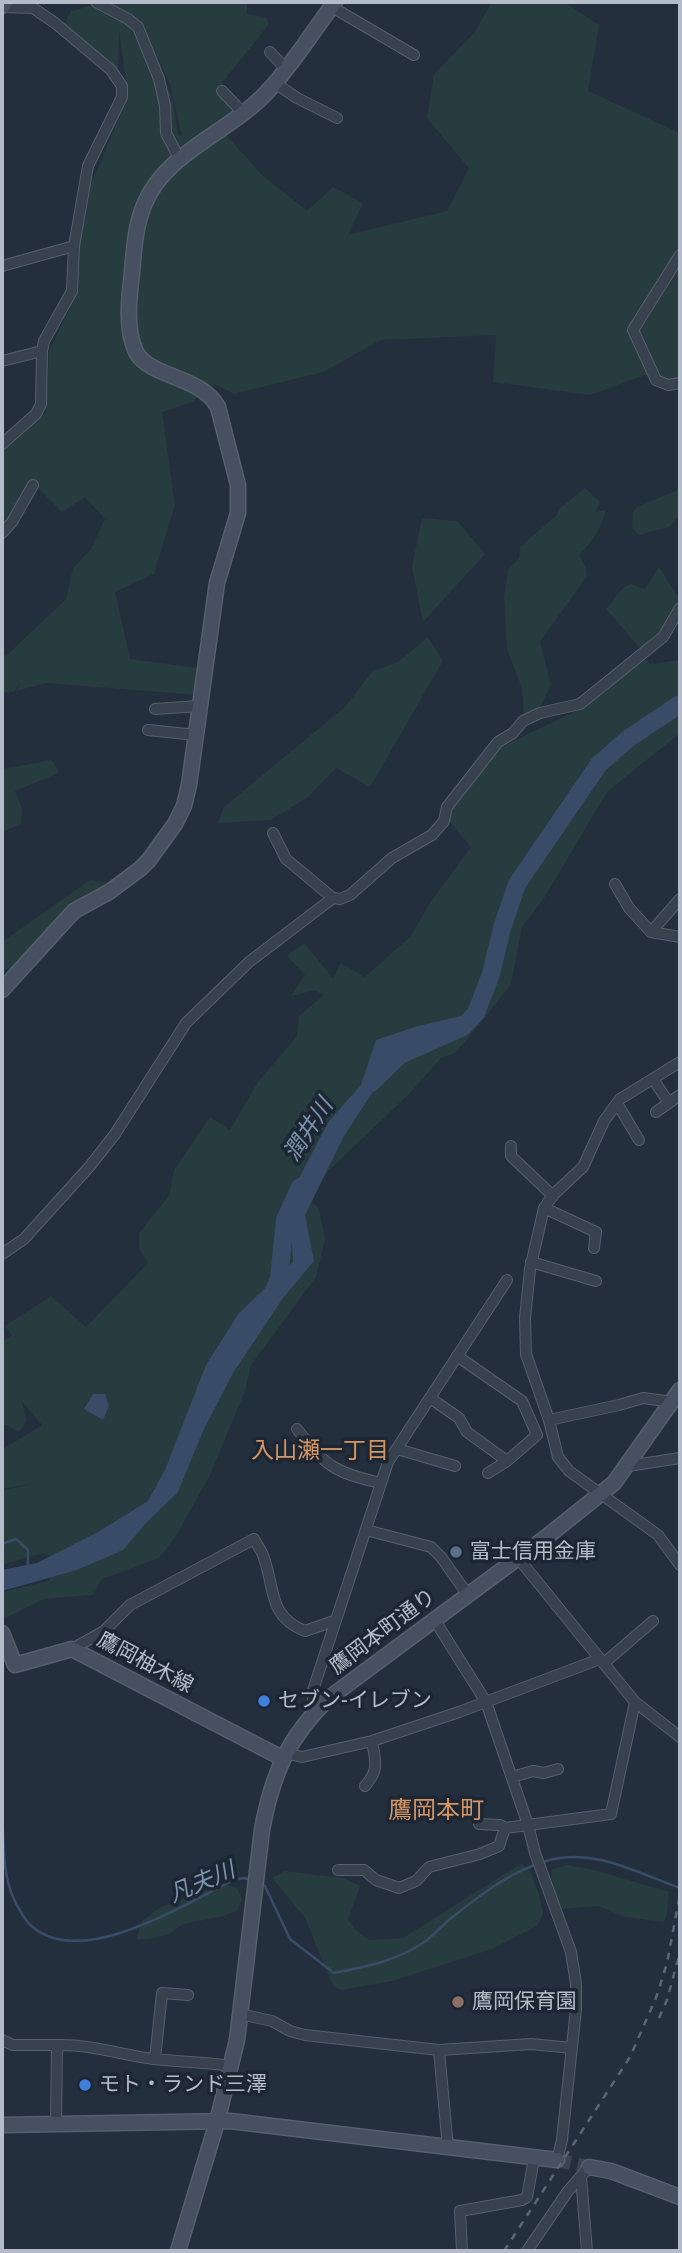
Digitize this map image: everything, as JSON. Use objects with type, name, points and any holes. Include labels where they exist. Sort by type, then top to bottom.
[{"type":"street","points":[[96,2],[138,27],[159,79],[165,107],[166,133],[180,160]]},
{"type":"street","points":[[2,990],[74,911],[109,892],[149,860],[184,806],[197,735],[217,583],[238,513],[238,485],[225,428],[213,397],[202,388],[149,365],[138,354],[131,338],[129,302],[136,228],[144,204],[154,186],[170,167],[244,114],[275,83],[334,4],[414,55]]},
{"type":"street","points":[[2,444],[36,414],[41,404],[42,351],[44,341],[72,291],[74,246],[88,166],[122,97],[122,86],[111,70],[90,51],[33,8],[3,5]]},
{"type":"street","points":[[270,52],[286,69]]},
{"type":"street","points":[[275,83],[297,98],[337,118]]},
{"type":"street","points":[[222,91],[244,114]]},
{"type":"street","points":[[2,267],[74,246]]},
{"type":"street","points":[[680,255],[633,330],[656,380],[668,385],[680,383]]},
{"type":"street","points":[[2,361],[42,351]]},
{"type":"street","points":[[2,533],[12,522],[33,485]]},
{"type":"street","points":[[273,832],[286,859],[333,898],[341,899],[349,895],[392,858],[432,835],[444,821],[447,807],[498,742],[513,733],[523,721],[540,713],[580,704],[663,636],[680,608]]},
{"type":"street","points":[[155,709],[200,706]]},
{"type":"street","points":[[148,730],[197,735]]},
{"type":"street","points":[[615,884],[629,908],[651,932],[680,937]]},
{"type":"street","points":[[2,1254],[24,1239],[90,1166],[115,1134],[186,1023],[249,962],[333,898]]},
{"type":"street","points":[[651,932],[680,899]]},
{"type":"street","points":[[680,1064],[620,1099],[604,1121],[583,1167],[544,1208],[531,1262],[525,1318],[526,1354],[549,1420],[558,1457],[569,1471],[658,1535],[680,1565]]},
{"type":"street","points":[[653,1079],[669,1103]]},
{"type":"street","points":[[656,1112],[680,1095]]},
{"type":"street","points":[[617,1103],[639,1140]]},
{"type":"street","points":[[511,1146],[511,1156],[553,1196]]},
{"type":"street","points":[[544,1208],[596,1232],[594,1248]]},
{"type":"street","points":[[531,1262],[596,1281]]},
{"type":"street","points":[[313,1713],[313,1689],[388,1462],[507,1280]]},
{"type":"street","points":[[457,1356],[522,1401],[537,1435],[507,1461],[488,1473]]},
{"type":"street","points":[[679,1734],[635,1702],[518,1559],[614,1483],[676,1402],[680,1390]]},
{"type":"street","points":[[430,1398],[459,1418],[467,1432],[507,1461]]},
{"type":"street","points":[[549,1420],[642,1398],[676,1402]]},
{"type":"street","points":[[297,1429],[320,1459],[350,1476],[381,1483]]},
{"type":"street","points":[[397,1449],[456,1465]]},
{"type":"street","points":[[628,1466],[680,1458]]},
{"type":"street","points":[[366,1530],[431,1547],[468,1595]]},
{"type":"street","points":[[72,1649],[104,1631],[130,1605],[254,1539],[264,1556],[273,1598],[281,1615],[295,1627],[305,1631],[334,1621]]},
{"type":"street","name":"鷹岡本町通り","points":[[178,2251],[231,2066],[268,1798],[284,1756],[313,1713],[339,1690],[518,1559]]},
{"type":"street","points":[[2,2125],[230,2121],[557,2160],[562,2140],[572,2048],[576,1984],[571,1952],[535,1853],[486,1702],[434,1619]]},
{"type":"street","points":[[284,1756],[302,1757],[372,1741],[602,1661],[653,1621]]},
{"type":"street","name":"鷹岡柚木線","points":[[2,1633],[8,1667],[72,1649],[284,1756]]},
{"type":"street","points":[[479,1824],[500,1825],[505,1828],[611,1814],[635,1702]]},
{"type":"street","points":[[365,1786],[373,1776],[376,1765],[372,1741]]},
{"type":"street","points":[[512,1777],[533,1771],[544,1773],[558,1769]]},
{"type":"street","points":[[338,1870],[364,1870],[376,1880],[399,1888],[416,1881],[429,1867],[480,1854],[499,1846],[505,1828]]},
{"type":"street","points":[[155,2059],[162,1993],[188,1995]]},
{"type":"street","points":[[240,2014],[272,2021],[290,2031],[305,2035],[439,2050],[531,2043],[572,2048]]},
{"type":"street","points":[[2,2040],[12,2045],[79,2044],[155,2059],[231,2066]]},
{"type":"street","points":[[56,2124],[57,2045]]},
{"type":"street","points":[[439,2050],[448,2148]]},
{"type":"street","points":[[462,2251],[460,2211],[527,2197],[534,2159]]},
{"type":"street","points":[[527,2251],[568,2191],[585,2172],[611,2171],[680,2197]]},
{"type":"street","points":[[585,2172],[587,2251]]},
{"type":"green space","points":[[95,2],[247,2],[247,14],[266,17],[269,24],[222,83],[239,113],[207,141],[227,136],[262,175],[307,211],[333,187],[363,203],[348,235],[447,211],[469,168],[427,118],[434,74],[474,33],[492,2],[564,2],[599,25],[588,91],[680,133],[680,386],[645,375],[590,395],[493,382],[496,335],[381,340],[323,372],[234,394],[215,384],[192,402],[162,412],[175,505],[154,574],[115,592],[130,659],[198,668],[197,695],[46,683],[16,691],[21,682],[13,692],[2,693],[2,652],[6,656],[66,599],[73,568],[91,549],[105,519],[85,497],[62,512],[30,480],[11,517],[2,527],[2,442],[46,413],[49,351],[78,292],[85,199],[128,97],[119,30],[118,71],[64,25],[71,11],[98,4]],"holes":[[[130,21],[145,30],[170,84],[182,136],[178,135],[172,96]]]},
{"type":"green space","points":[[585,488],[600,502],[595,512],[606,510],[596,535],[579,555],[587,576],[540,642],[551,685],[538,711],[524,717],[522,688],[507,649],[504,597],[508,570],[519,558],[520,547]]},
{"type":"green space","points":[[680,489],[680,515],[669,527],[639,535],[632,528],[633,512],[637,507]]},
{"type":"green space","points":[[422,518],[457,521],[485,554],[423,622],[412,567]]},
{"type":"green space","points":[[659,567],[680,600],[662,630],[640,648],[606,609],[623,588],[631,584],[645,589]]},
{"type":"green space","points":[[428,637],[443,661],[370,787],[336,768],[308,797],[271,820],[218,823],[224,807],[345,707],[373,671],[398,662]]},
{"type":"green space","points":[[643,657],[650,664],[680,660],[680,733],[607,792],[544,898],[522,927],[511,984],[479,1025],[455,1053],[441,1058],[409,1094],[304,1194],[319,1209],[325,1239],[316,1277],[251,1365],[245,1391],[210,1475],[176,1536],[159,1558],[102,1579],[93,1595],[44,1599],[5,1618],[2,1592],[49,1581],[58,1558],[42,1553],[2,1565],[2,1491],[31,1484],[2,1489],[3,1449],[42,1425],[21,1400],[27,1420],[19,1432],[7,1425],[2,1426],[2,1342],[12,1335],[5,1326],[51,1296],[86,1327],[148,1263],[139,1248],[139,1233],[169,1196],[174,1170],[210,1117],[230,1130],[258,1082],[297,1036],[299,1016],[324,995],[315,990],[291,996],[305,975],[287,956],[304,943],[333,978],[341,963],[365,977],[410,937],[430,903],[471,847],[445,816],[499,748],[578,710]]},
{"type":"green space","points":[[52,760],[59,773],[15,791],[22,808],[21,824],[2,832],[2,769]]},
{"type":"green space","points":[[90,880],[110,883],[105,891],[70,904],[12,969],[2,969],[2,942]]},
{"type":"green space","points":[[522,1863],[531,1873],[540,1899],[543,1914],[537,1926],[492,1949],[392,1981],[341,1990],[333,1986],[305,1918],[272,1878],[284,1871],[343,1878],[360,1886],[348,1920],[357,1931],[369,1940],[403,1938]]},
{"type":"green space","points":[[566,1865],[594,1870],[669,1892],[664,1922],[625,1917],[598,1906],[561,1909],[552,1884],[551,1870]]},
{"type":"green space","points":[[226,1884],[237,1888],[242,1899],[237,1911],[183,1924],[169,1934],[136,1940],[142,1921],[161,1907],[187,1898],[202,1886]]},
{"type":"water","points":[[461,1016],[451,1040],[394,1053],[344,1136],[305,1215],[314,1261],[283,1298],[233,1373],[203,1431],[178,1492],[123,1550],[77,1570],[2,1591],[2,1570],[37,1563],[98,1532],[148,1501],[165,1470],[206,1365],[239,1313],[293,1262],[289,1197],[329,1121],[361,1085],[376,1040]]},
{"type":"water","points":[[93,1394],[105,1394],[109,1406],[103,1420],[84,1409]]},
{"type":"waterway","name":"潤井川","points":[[371,1083],[400,1055],[463,1027],[476,1013],[491,974],[502,928],[517,884],[599,764],[629,738],[680,704]]},
{"type":"waterway","name":"潤井川","points":[[271,1297],[279,1279],[285,1220],[300,1187]]},
{"type":"waterway","points":[[2,1544],[16,1539],[28,1550],[28,1568]]},
{"type":"waterway","name":"凡夫川","points":[[2,1812],[5,1867],[13,1897],[31,1926],[55,1938],[80,1941],[107,1937],[163,1916],[233,1880],[251,1880]]},
{"type":"waterway","name":"凡夫川","points":[[543,1862],[561,1858],[596,1859],[680,1888]]},
{"type":"waterway","name":"凡夫川","points":[[260,1884],[265,1886],[290,1939],[334,1973],[379,1963],[411,1950],[429,1939],[450,1919],[491,1888],[537,1864]]},
{"type":"tunnel","points":[[557,2160],[589,2167]]},
{"type":"railway","points":[[504,2251],[630,2057],[656,1998],[667,1963],[680,1894]]},
{"type":"railway","points":[[659,2018],[667,2000],[680,1952]]},
{"type":"place","name":"富士信用金庫","points":[[456,1552]]},
{"type":"place","name":"セブン-イレブン","points":[[264,1701]]},
{"type":"place","name":"鷹岡保育園","points":[[458,2002]]},
{"type":"place","name":"モト・ランド三澤","points":[[85,2085]]},
{"type":"district","name":"入山瀬一丁目","points":[[320,1451]]},
{"type":"district","name":"鷹岡本町","points":[[436,1811]]}]
